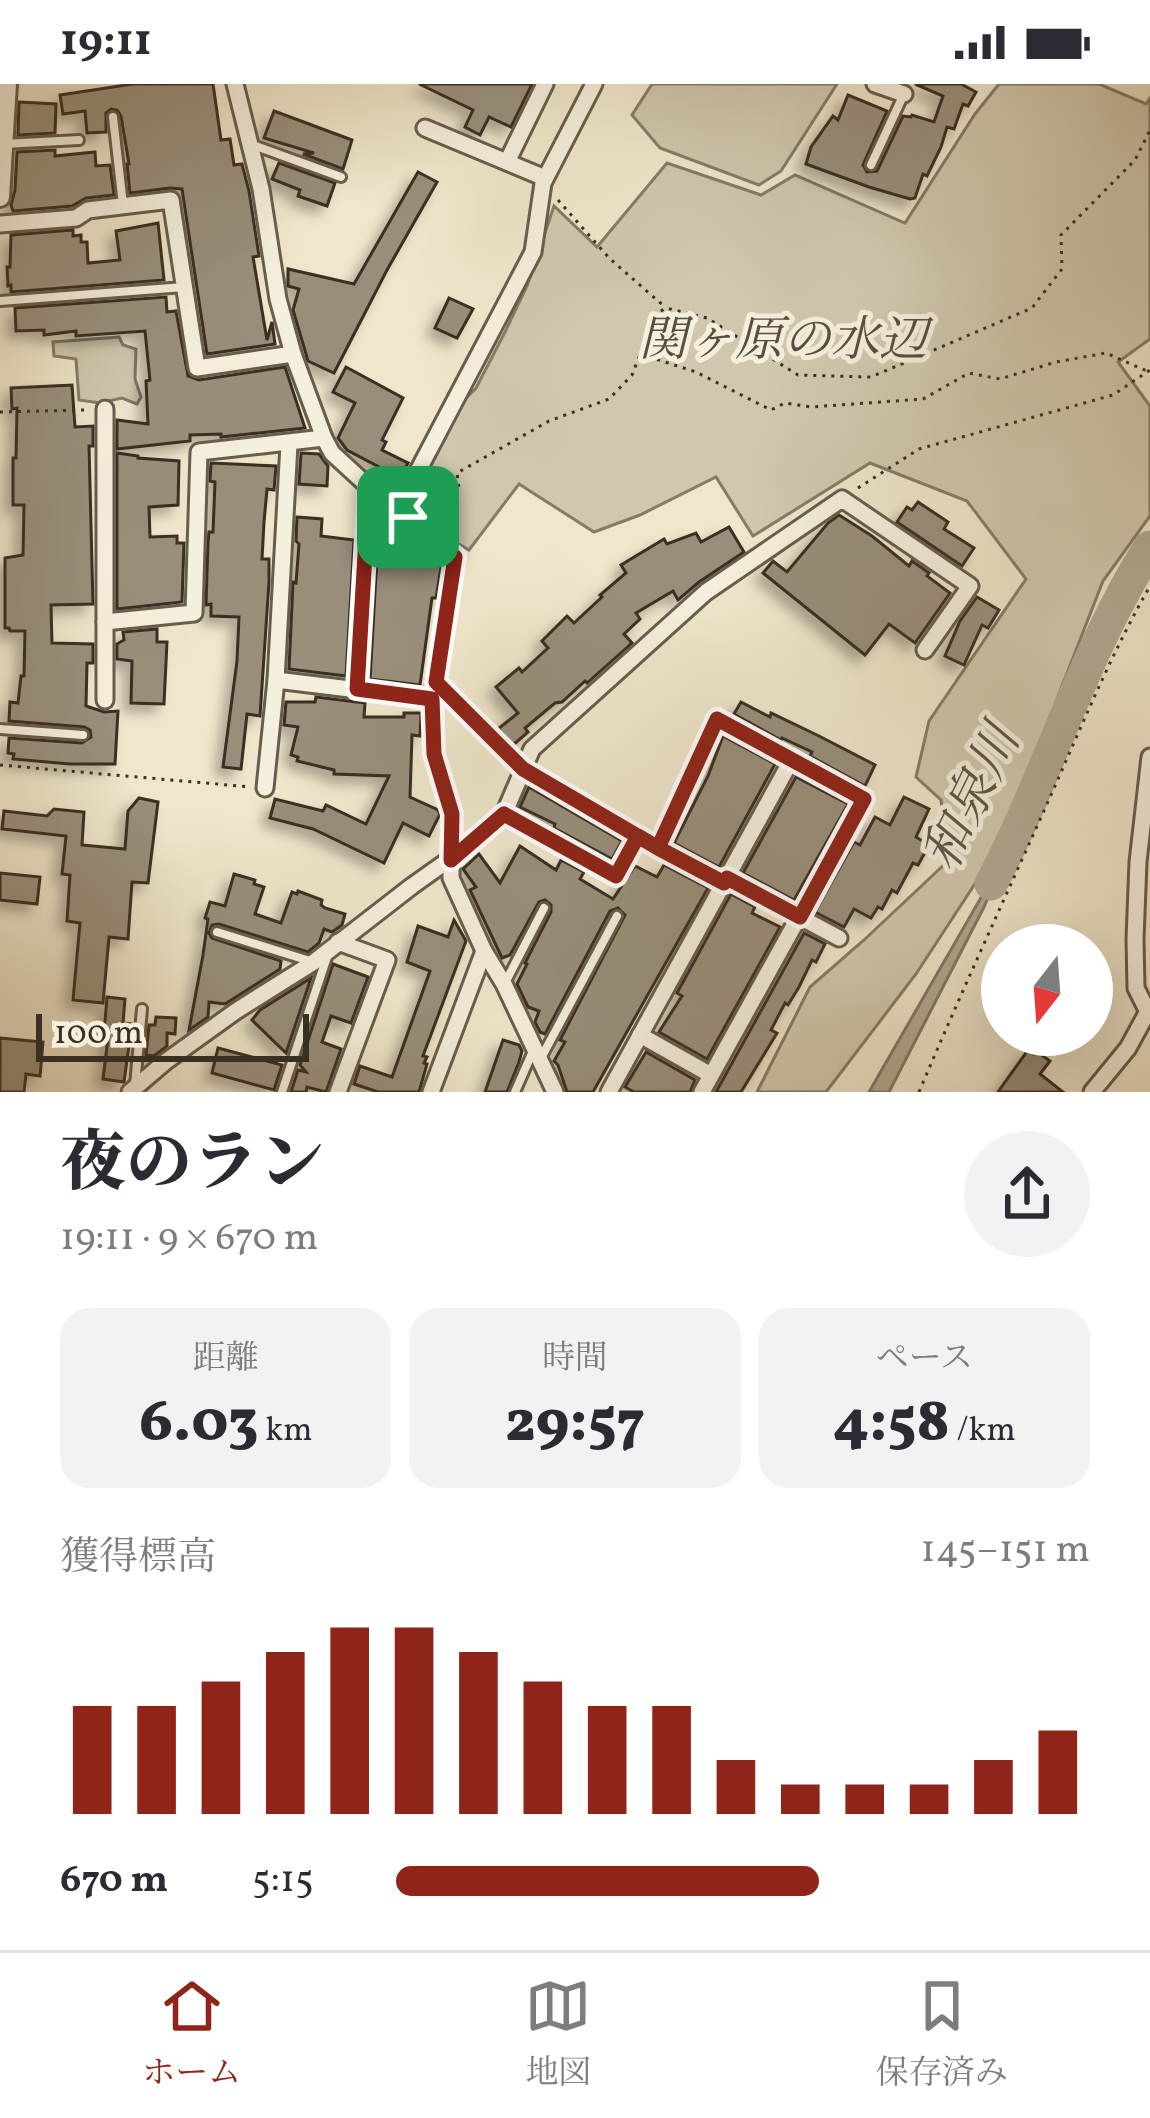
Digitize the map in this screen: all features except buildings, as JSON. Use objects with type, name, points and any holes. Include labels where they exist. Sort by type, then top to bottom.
[{"type":"street","points":[[0,197],[7,84]]},
{"type":"street","points":[[235,84],[252,145],[278,299],[324,438],[332,453],[369,487],[455,557],[434,690],[434,754],[452,814],[451,878],[555,1092]]},
{"type":"street","points":[[507,162],[545,84]]},
{"type":"street","points":[[403,513],[533,252],[544,180],[594,84]]},
{"type":"street","points":[[874,84],[904,94]]},
{"type":"street","points":[[425,128],[544,180]]},
{"type":"street","points":[[0,224],[76,218],[88,210],[171,200],[197,368],[293,354]]},
{"type":"street","points":[[105,409],[105,700]]},
{"type":"street","points":[[105,622],[194,613],[199,452],[324,438]]},
{"type":"street","points":[[265,788],[290,444]]},
{"type":"street","points":[[357,689],[369,487]]},
{"type":"street","points":[[132,1089],[451,860],[504,814],[532,749],[706,592],[842,499],[970,586],[925,650]]},
{"type":"street","points":[[276,680],[357,689],[434,690]]},
{"type":"street","points":[[658,848],[717,719],[864,799],[702,1092]]},
{"type":"street","points":[[609,1092],[792,759]]},
{"type":"street","points":[[1092,1092],[1148,1014],[1136,988],[1136,939],[1138,862],[1149,763]]},
{"type":"street","points":[[523,769],[658,848],[839,938]]},
{"type":"street","points":[[504,814],[616,876],[638,836]]},
{"type":"street","points":[[334,946],[387,960],[338,1092]]},
{"type":"street","points":[[431,1092],[484,951]]},
{"type":"street","points":[[640,1035],[711,1075]]},
{"type":"lane","points":[[871,166],[904,94]]},
{"type":"lane","points":[[112,117],[124,206]]},
{"type":"lane","points":[[3,144],[79,140]]},
{"type":"lane","points":[[252,145],[341,177]]},
{"type":"lane","points":[[0,301],[186,287]]},
{"type":"lane","points":[[0,730],[82,735]]},
{"type":"lane","points":[[504,984],[544,908]]},
{"type":"lane","points":[[515,1092],[617,916]]},
{"type":"lane","points":[[218,932],[314,962]]},
{"type":"lane","points":[[282,1092],[334,946]]},
{"type":"lane","points":[[132,1089],[142,1009]]},
{"type":"path","points":[[544,180],[609,258],[666,308],[707,318],[799,375],[872,376],[1033,308],[1062,269],[1061,236],[1135,160],[1150,130]]},
{"type":"path","points":[[403,513],[459,488],[457,473],[549,422],[609,399],[632,376],[656,314],[666,308]]},
{"type":"path","points":[[640,354],[696,372],[771,410],[784,404],[811,407],[923,398],[969,373],[1000,379],[1106,353],[1149,371]]},
{"type":"path","points":[[842,499],[919,448],[1113,395],[1149,371]]},
{"type":"path","points":[[0,412],[105,409]]},
{"type":"path","points":[[919,1092],[1077,730],[1150,586]]},
{"type":"path","points":[[434,690],[523,769]]},
{"type":"path","points":[[0,765],[265,788]]},
{"type":"green space","points":[[652,84],[837,84],[781,171],[759,185],[660,148],[632,115]]},
{"type":"green space","name":"関ヶ原の水辺","points":[[999,84],[1099,84],[1146,104],[1150,98],[1150,339],[1118,362],[1150,406],[1150,516],[1103,581],[1016,804],[982,873],[916,974],[826,1092],[757,1092],[810,987],[949,860],[941,800],[916,777],[929,721],[1026,579],[967,501],[870,463],[753,536],[716,477],[594,532],[519,484],[469,550],[398,509],[444,421],[476,388],[505,332],[527,286],[554,206],[597,247],[667,163],[761,195],[795,175],[905,223]]},
{"type":"green space","points":[[119,337],[123,345],[136,349],[135,379],[141,397],[137,404],[122,398],[100,403],[79,400],[76,359],[54,356],[53,342]]},
{"type":"shaded area","points":[[1013,842],[889,1092],[869,1092]]},
{"type":"waterway","name":"和泉川","points":[[991,884],[1105,628],[1150,547]]},
{"type":"route","points":[[408,517],[369,487],[357,689],[432,699],[434,754],[452,814],[451,860],[504,814],[616,876],[638,836],[658,848],[717,719],[864,799],[800,917],[658,848],[523,769],[436,682],[455,557],[408,517]]}]
